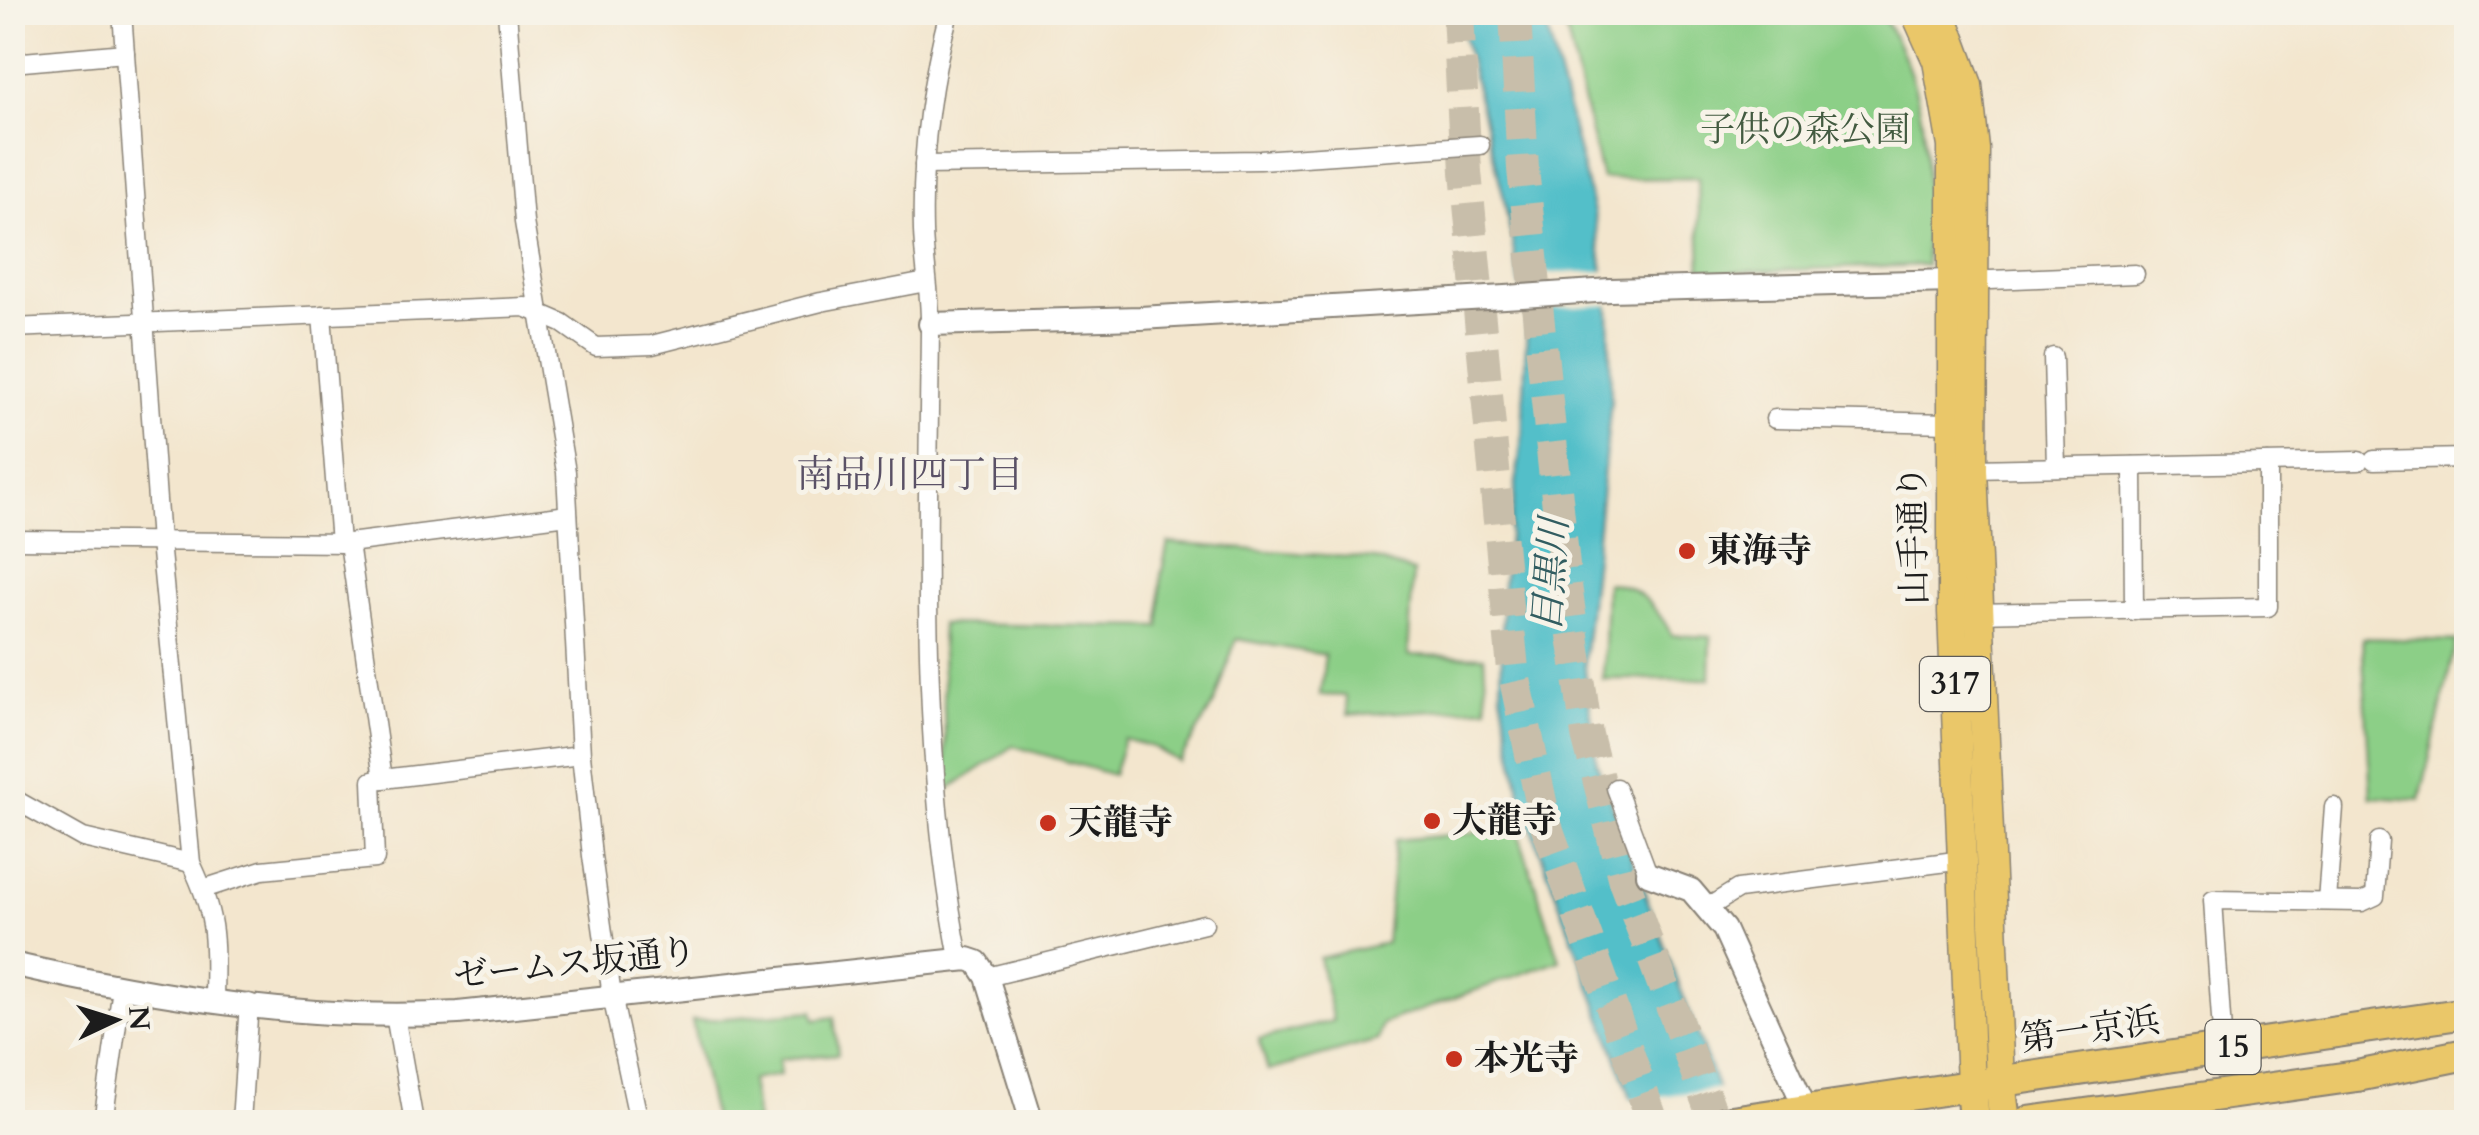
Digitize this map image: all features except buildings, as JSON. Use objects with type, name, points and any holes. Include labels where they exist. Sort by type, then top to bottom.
[{"type":"highway","name":"第一京浜","points":[[1728,1122],[2466,1013]]},
{"type":"highway","name":"15","points":[[2028,1122],[2357,1076],[2466,1054]]},
{"type":"highway","name":"山手通り","points":[[1974,1122],[1986,1083]]},
{"type":"highway","name":"山手通り","points":[[1986,1083],[2004,1122]]},
{"type":"main road","name":"山手通り","points":[[1915,12],[1937,61],[1949,117],[1963,281],[1973,468],[1986,1083]]},
{"type":"main road","name":"山手通り","points":[[1942,12],[1961,58],[1973,114],[1950,424],[1963,860],[1986,1083]]},
{"type":"street","points":[[122,12],[160,542],[191,863],[215,932],[214,999]]},
{"type":"street","points":[[507,12],[524,222],[566,472],[581,755],[612,996],[639,1122]]},
{"type":"street","points":[[949,12],[930,91],[924,165],[930,324],[930,709],[942,874],[959,958],[977,962],[987,978],[1032,1122]]},
{"type":"street","points":[[12,62],[125,53]]},
{"type":"street","points":[[924,165],[1260,160],[1480,144]]},
{"type":"street","points":[[930,324],[1140,318],[1610,290],[2135,274]]},
{"type":"street","points":[[12,328],[525,307],[596,347],[652,345],[821,302],[926,282]]},
{"type":"street","points":[[322,315],[344,543],[383,779]]},
{"type":"street","points":[[2053,357],[2056,467]]},
{"type":"street","points":[[1775,419],[1950,424]]},
{"type":"street","points":[[1973,468],[2466,458]]},
{"type":"street","points":[[1977,613],[2268,606],[2268,463]]},
{"type":"street","points":[[2132,466],[2134,611]]},
{"type":"street","points":[[12,540],[344,543],[568,515]]},
{"type":"street","points":[[203,889],[262,870],[374,859],[372,781],[581,755]]},
{"type":"street","points":[[1616,788],[1648,874],[1691,890],[1709,907],[1740,958],[1808,1112]]},
{"type":"street","points":[[12,798],[83,838],[191,863]]},
{"type":"street","points":[[2327,902],[2334,807]]},
{"type":"street","points":[[2223,1048],[2214,900],[2362,902],[2375,896],[2378,842]]},
{"type":"street","points":[[1709,907],[1738,889],[1963,860]]},
{"type":"street","points":[[987,978],[1204,924]]},
{"type":"street","name":"ゼームス坂通り","points":[[12,964],[122,988],[395,1016],[959,958]]},
{"type":"street","points":[[102,1122],[122,988]]},
{"type":"street","points":[[241,1122],[249,1003]]},
{"type":"street","points":[[395,1016],[414,1122]]},
{"type":"green space","name":"子供の森公園","points":[[1562,13],[1880,13],[1911,74],[1919,104],[1926,165],[1926,265],[1701,273],[1698,178],[1602,179]]},
{"type":"green space","points":[[1168,543],[1373,559],[1413,572],[1408,655],[1484,657],[1487,707],[1348,715],[1346,696],[1320,695],[1325,655],[1236,639],[1215,702],[1179,762],[1153,747],[1124,739],[1113,775],[1014,746],[947,790],[941,624],[1160,627],[1161,575]]},
{"type":"green space","points":[[1606,583],[1627,587],[1645,599],[1672,635],[1711,637],[1710,679],[1603,679]]},
{"type":"green space","points":[[2362,638],[2456,641],[2420,800],[2371,797]]},
{"type":"green space","points":[[1517,829],[1560,960],[1382,1024],[1378,1040],[1268,1071],[1259,1039],[1333,1021],[1319,958],[1386,943],[1395,840]]},
{"type":"green space","points":[[813,1011],[815,1020],[834,1017],[838,1054],[779,1059],[780,1075],[751,1080],[757,1122],[714,1122],[692,1021]]},
{"type":"water","name":"目黒川","points":[[1457,13],[1543,13],[1594,212],[1609,310],[1611,401],[1584,661],[1597,764],[1730,1122],[1640,1122],[1522,802],[1501,694],[1503,583],[1522,437],[1527,322],[1503,194]]},
{"type":"pier","points":[[1607,271],[1611,305],[1523,310],[1520,274]]},
{"type":"pier","points":[[1722,1088],[1735,1122],[1637,1122],[1629,1100]]},
{"type":"tunnel","points":[[1458,12],[1466,172],[1513,670],[1546,825],[1653,1122]]},
{"type":"tunnel","points":[[1515,12],[1523,169],[1566,585],[1587,735],[1624,881],[1715,1122]]},
{"type":"railway","points":[[2421,1122],[2466,1114]]},
{"type":"place","name":"東海寺","points":[[1687,551]]},
{"type":"place","name":"大龍寺","points":[[1432,821]]},
{"type":"place","name":"天龍寺","points":[[1048,823]]},
{"type":"place","name":"本光寺","points":[[1454,1059]]},
{"type":"district","name":"南品川四丁目","points":[[910,475]]}]
